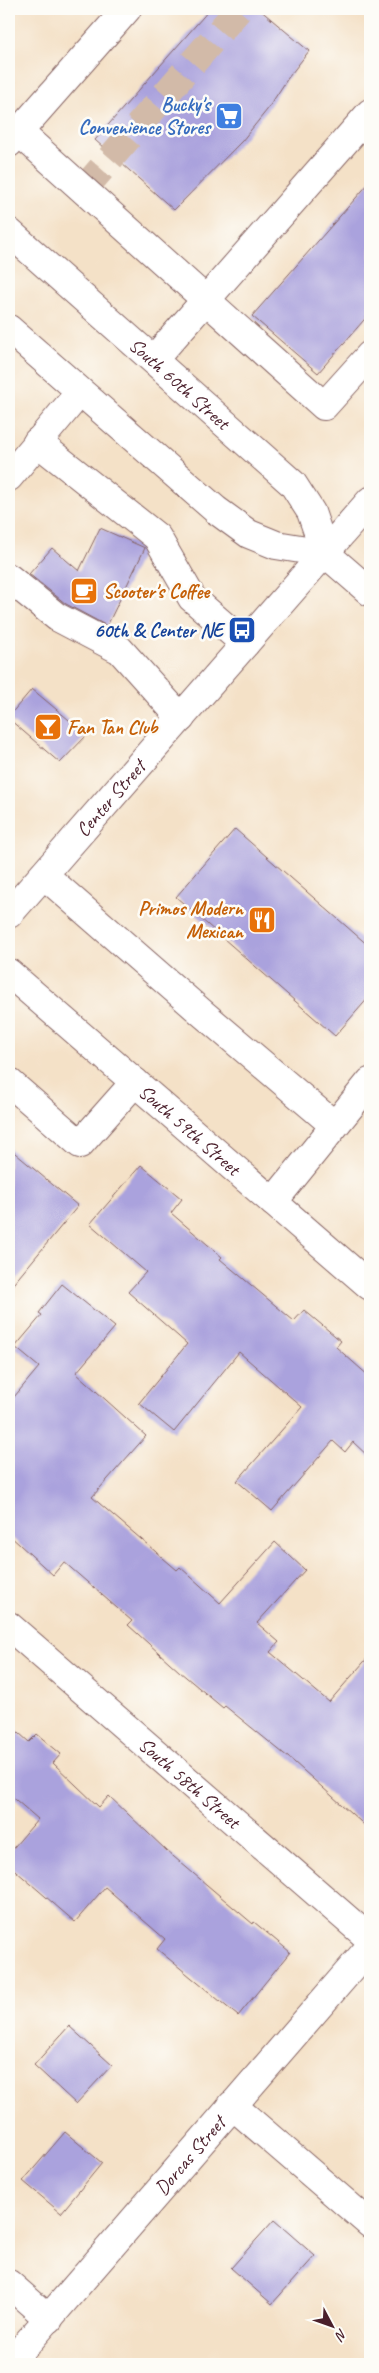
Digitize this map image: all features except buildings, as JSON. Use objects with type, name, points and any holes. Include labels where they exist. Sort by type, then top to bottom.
[{"type":"street","points":[[127,9],[14,137],[324,406],[370,355]]},
{"type":"street","points":[[154,360],[370,113]]},
{"type":"street","name":"South 60th Street","points":[[9,232],[293,484],[311,512],[325,553]]},
{"type":"street","points":[[9,329],[216,510],[249,534],[276,545],[325,553],[370,592]]},
{"type":"street","points":[[9,477],[80,392]]},
{"type":"street","points":[[37,442],[157,537],[192,598],[245,644]]},
{"type":"street","name":"Center Street","points":[[9,914],[370,501]]},
{"type":"street","points":[[9,578],[57,617],[120,650],[180,718]]},
{"type":"street","points":[[44,874],[201,1012],[334,1125]]},
{"type":"street","name":"South 59th Street","points":[[9,973],[370,1286]]},
{"type":"street","points":[[9,1082],[80,1144],[135,1082]]},
{"type":"street","points":[[273,1202],[370,1082]]},
{"type":"street","name":"South 58th Street","points":[[9,1626],[370,1939]]},
{"type":"street","name":"Dorcas Street","points":[[9,2364],[370,1947]]},
{"type":"street","points":[[232,2105],[370,2224]]},
{"type":"street","points":[[9,2284],[49,2319]]},
{"type":"tunnel","points":[[83,190],[239,9]]},
{"type":"place","name":"Bucky's Convenience Stores","points":[[229,116]]},
{"type":"place","name":"Scooter's Coffee","points":[[84,591]]},
{"type":"place","name":"60th & Center NE","points":[[242,630]]},
{"type":"place","name":"Fan Tan Club","points":[[48,727]]},
{"type":"place","name":"Primos Modern Mexican","points":[[262,920]]}]
